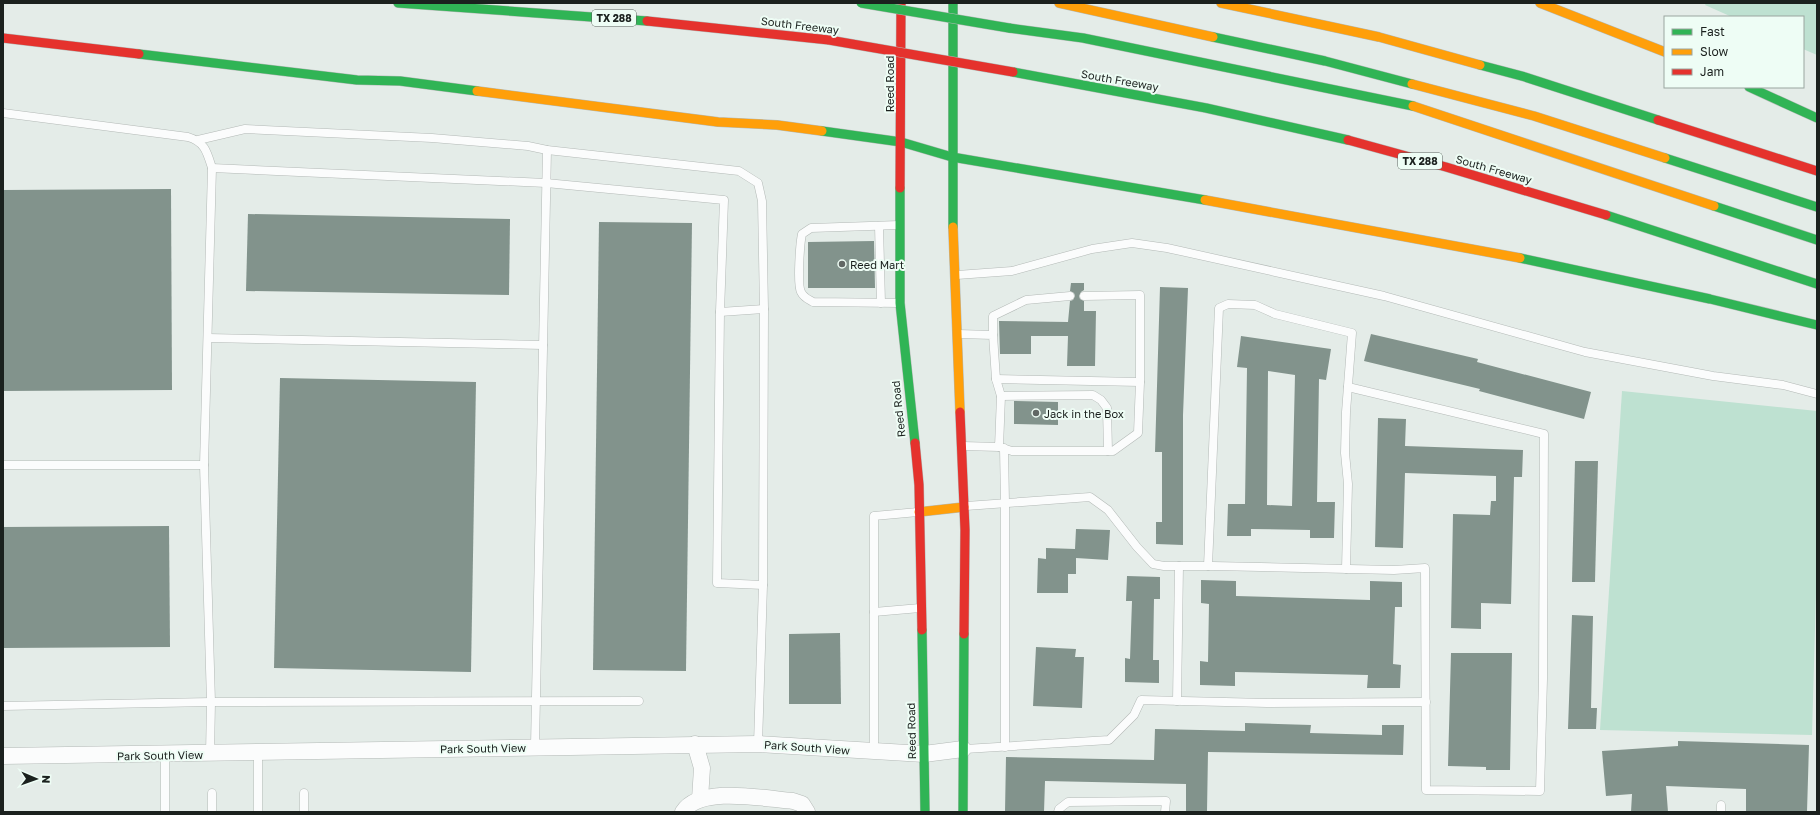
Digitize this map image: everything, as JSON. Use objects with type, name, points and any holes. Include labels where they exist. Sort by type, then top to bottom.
[{"type":"main road","name":"South Freeway","points":[[398,3],[622,18],[829,40],[1187,104],[1321,133],[1624,220],[1817,284]]},
{"type":"main road","points":[[860,3],[1009,28],[1083,38],[1411,105],[1817,240]]},
{"type":"main road","name":"Reed Road","points":[[901,3],[900,303],[919,485],[925,812]]},
{"type":"main road","points":[[953,3],[952,157],[964,506],[963,812]]},
{"type":"main road","points":[[1059,3],[1325,61],[1534,116],[1817,207]]},
{"type":"main road","points":[[1221,3],[1379,37],[1525,77],[1817,171]]},
{"type":"main road","points":[[1540,3],[1664,52]]},
{"type":"main road","points":[[3,38],[357,80],[400,81],[718,122],[777,125],[901,142],[952,157],[1380,231],[1667,288],[1817,325]]},
{"type":"main road","points":[[1751,88],[1817,118]]},
{"type":"main road","points":[[919,512],[964,506]]},
{"type":"street","name":"Park South View","points":[[3,756],[166,755],[535,746],[695,744],[758,744],[924,754],[963,750]]},
{"type":"street","points":[[695,744],[702,768],[700,799]]},
{"type":"street","points":[[683,812],[694,802],[700,799],[720,796],[793,801],[802,804],[807,812]]},
{"type":"lane","points":[[3,112],[188,137],[198,140],[245,129],[432,138],[528,146],[547,150],[739,170],[758,183],[762,201],[764,309],[762,585],[758,744]]},
{"type":"lane","points":[[198,140],[206,152],[212,168],[204,465],[211,702],[210,754]]},
{"type":"lane","points":[[535,746],[547,150]]},
{"type":"lane","points":[[212,168],[546,183],[724,200],[720,312],[718,583],[762,585]]},
{"type":"lane","points":[[900,225],[811,228],[802,234],[800,243],[800,290],[804,297],[813,302],[900,303]]},
{"type":"lane","points":[[879,226],[881,303]]},
{"type":"lane","points":[[955,275],[1012,271],[1092,249],[1132,243],[1167,248],[1384,296],[1585,352],[1713,376],[1783,385],[1817,394]]},
{"type":"lane","points":[[962,446],[1001,447],[1012,451],[1113,451],[1138,433],[1140,382],[1140,295],[1084,296]]},
{"type":"lane","points":[[1005,747],[1005,504],[1001,447],[1001,396],[996,379],[993,316],[1026,300],[1070,296]]},
{"type":"lane","points":[[1208,566],[1219,308],[1228,304],[1255,305],[1275,314],[1352,333],[1345,454],[1348,484],[1346,569]]},
{"type":"lane","points":[[720,312],[764,309]]},
{"type":"lane","points":[[957,334],[993,335]]},
{"type":"lane","points":[[208,338],[543,345]]},
{"type":"lane","points":[[996,379],[1140,382]]},
{"type":"lane","points":[[964,506],[1090,497],[1108,510],[1137,547],[1153,564],[1164,566],[1346,569],[1425,568],[1426,790],[1540,791],[1544,679],[1544,434],[1348,387]]},
{"type":"lane","points":[[1001,396],[1093,395],[1101,400],[1107,408],[1108,451]]},
{"type":"lane","points":[[3,465],[204,465]]},
{"type":"lane","points":[[874,751],[874,516],[919,512]]},
{"type":"lane","points":[[1177,701],[1179,566]]},
{"type":"lane","points":[[874,612],[921,608]]},
{"type":"lane","points":[[963,750],[1109,740],[1134,715],[1141,700],[1267,703],[1426,702]]},
{"type":"lane","points":[[3,706],[211,702],[639,701]]},
{"type":"lane","points":[[258,753],[258,812]]},
{"type":"lane","points":[[165,812],[166,755]]},
{"type":"lane","points":[[212,793],[212,812]]},
{"type":"lane","points":[[304,793],[304,812]]},
{"type":"lane","points":[[1058,812],[1059,809],[1068,802],[1166,801],[1165,812]]},
{"type":"green space","points":[[1706,3],[1817,3],[1817,55],[1804,49],[1804,16],[1730,16],[1705,5]]},
{"type":"green space","points":[[1622,391],[1817,411],[1817,557],[1812,735],[1600,730]]},
{"type":"building","points":[[171,189],[172,390],[3,391],[3,190]]},
{"type":"building","points":[[248,214],[510,219],[509,295],[246,291]]},
{"type":"building","points":[[599,222],[692,223],[686,671],[593,670]]},
{"type":"building","points":[[874,241],[875,288],[808,288],[808,242]]},
{"type":"building","points":[[1071,283],[1084,283],[1084,290],[1079,296],[1080,299],[1084,301],[1084,311],[1096,311],[1095,366],[1067,366],[1068,336],[1031,336],[1031,354],[1000,354],[999,321],[1068,322],[1070,301],[1073,300],[1075,296],[1074,293],[1070,291]]},
{"type":"building","points":[[1160,287],[1188,288],[1183,415],[1183,545],[1156,544],[1156,522],[1162,522],[1162,452],[1155,452]]},
{"type":"building","points":[[1371,334],[1478,359],[1477,362],[1591,392],[1584,419],[1479,391],[1480,389],[1364,361]]},
{"type":"building","points":[[1241,336],[1331,349],[1326,380],[1319,379],[1317,502],[1335,502],[1334,538],[1310,538],[1310,530],[1251,529],[1251,536],[1227,536],[1228,504],[1245,504],[1247,368],[1237,367]],"holes":[[[1268,371],[1295,375],[1292,506],[1267,505]]]},
{"type":"building","points":[[280,378],[476,382],[471,672],[274,668]]},
{"type":"building","name":"Jack in the Box","points":[[1014,401],[1058,402],[1058,425],[1014,424]]},
{"type":"building","points":[[1378,418],[1406,419],[1405,446],[1523,450],[1522,477],[1514,477],[1511,604],[1481,603],[1481,629],[1451,628],[1453,514],[1490,515],[1491,501],[1496,501],[1496,476],[1405,473],[1403,548],[1375,547]]},
{"type":"building","points":[[1575,461],[1598,461],[1595,582],[1572,582]]},
{"type":"building","points":[[169,526],[170,647],[3,648],[3,527]]},
{"type":"building","points":[[1076,529],[1110,530],[1108,560],[1076,558],[1076,574],[1068,574],[1068,593],[1037,593],[1038,558],[1046,559],[1046,548],[1075,549]]},
{"type":"building","points":[[1127,576],[1160,577],[1160,599],[1154,599],[1153,660],[1159,660],[1159,683],[1125,682],[1125,658],[1130,659],[1132,601],[1126,601]]},
{"type":"building","points":[[1201,580],[1236,581],[1236,596],[1370,600],[1370,581],[1402,582],[1402,607],[1395,607],[1393,664],[1401,665],[1400,688],[1367,688],[1368,675],[1235,672],[1235,686],[1200,685],[1200,661],[1208,662],[1209,604],[1201,603]]},
{"type":"building","points":[[1572,615],[1593,616],[1591,708],[1597,708],[1596,729],[1568,729]]},
{"type":"building","points":[[840,633],[841,704],[789,704],[789,634]]},
{"type":"building","points":[[1036,647],[1076,649],[1075,657],[1084,657],[1082,708],[1033,706]]},
{"type":"building","points":[[1451,653],[1512,653],[1510,770],[1486,770],[1486,767],[1448,766]]},
{"type":"building","points":[[1245,723],[1311,725],[1310,733],[1382,735],[1382,725],[1404,725],[1403,755],[1208,752],[1207,812],[1186,812],[1186,784],[1045,781],[1044,812],[1005,812],[1006,757],[1154,760],[1155,729],[1245,731]]},
{"type":"building","points":[[1678,741],[1809,745],[1807,812],[1746,812],[1746,789],[1666,786],[1668,812],[1631,812],[1632,794],[1606,796],[1602,751],[1678,746]]},
{"type":"traffic: fast","points":[[398,3],[647,21]]},
{"type":"traffic: fast","points":[[861,3],[1009,28]]},
{"type":"traffic: fast","points":[[953,3],[953,227]]},
{"type":"traffic: fast","points":[[1009,28],[1083,38],[1413,106]]},
{"type":"traffic: fast","points":[[1213,37],[1325,61],[1412,84]]},
{"type":"traffic: fast","points":[[139,54],[357,80],[400,81],[477,91]]},
{"type":"traffic: fast","points":[[1480,65],[1525,77],[1658,120]]},
{"type":"traffic: fast","points":[[1013,72],[1206,108],[1348,140]]},
{"type":"traffic: fast","points":[[1751,88],[1817,118]]},
{"type":"traffic: fast","points":[[822,131],[901,142],[952,157],[1205,200]]},
{"type":"traffic: fast","points":[[1665,158],[1817,207]]},
{"type":"traffic: fast","points":[[900,188],[900,303],[915,443]]},
{"type":"traffic: fast","points":[[1714,206],[1817,240]]},
{"type":"traffic: fast","points":[[1606,215],[1817,284]]},
{"type":"traffic: fast","points":[[1520,258],[1710,299],[1817,325]]},
{"type":"traffic: fast","points":[[922,630],[925,812]]},
{"type":"traffic: fast","points":[[963,812],[964,634]]},
{"type":"traffic: slow","points":[[1059,3],[1213,37]]},
{"type":"traffic: slow","points":[[1221,3],[1379,37],[1480,65]]},
{"type":"traffic: slow","points":[[1540,3],[1664,52]]},
{"type":"traffic: slow","points":[[1412,84],[1534,116],[1665,158]]},
{"type":"traffic: slow","points":[[477,91],[718,122],[777,125],[822,131]]},
{"type":"traffic: slow","points":[[1413,106],[1714,206]]},
{"type":"traffic: slow","points":[[1205,200],[1520,258]]},
{"type":"traffic: slow","points":[[953,227],[960,412]]},
{"type":"traffic: slow","points":[[919,512],[964,507]]},
{"type":"traffic: jam","points":[[900,188],[901,3]]},
{"type":"traffic: jam","points":[[647,21],[829,40]]},
{"type":"traffic: jam","points":[[3,38],[139,54]]},
{"type":"traffic: jam","points":[[829,40],[1013,72]]},
{"type":"traffic: jam","points":[[1658,120],[1817,171]]},
{"type":"traffic: jam","points":[[1348,140],[1446,167],[1606,215]]},
{"type":"traffic: jam","points":[[960,412],[965,530],[964,634]]},
{"type":"traffic: jam","points":[[915,443],[919,485],[922,630]]},
{"type":"place","name":"Reed Mart","points":[[842,264]]},
{"type":"place","name":"Jack in the Box","points":[[1036,413]]}]
